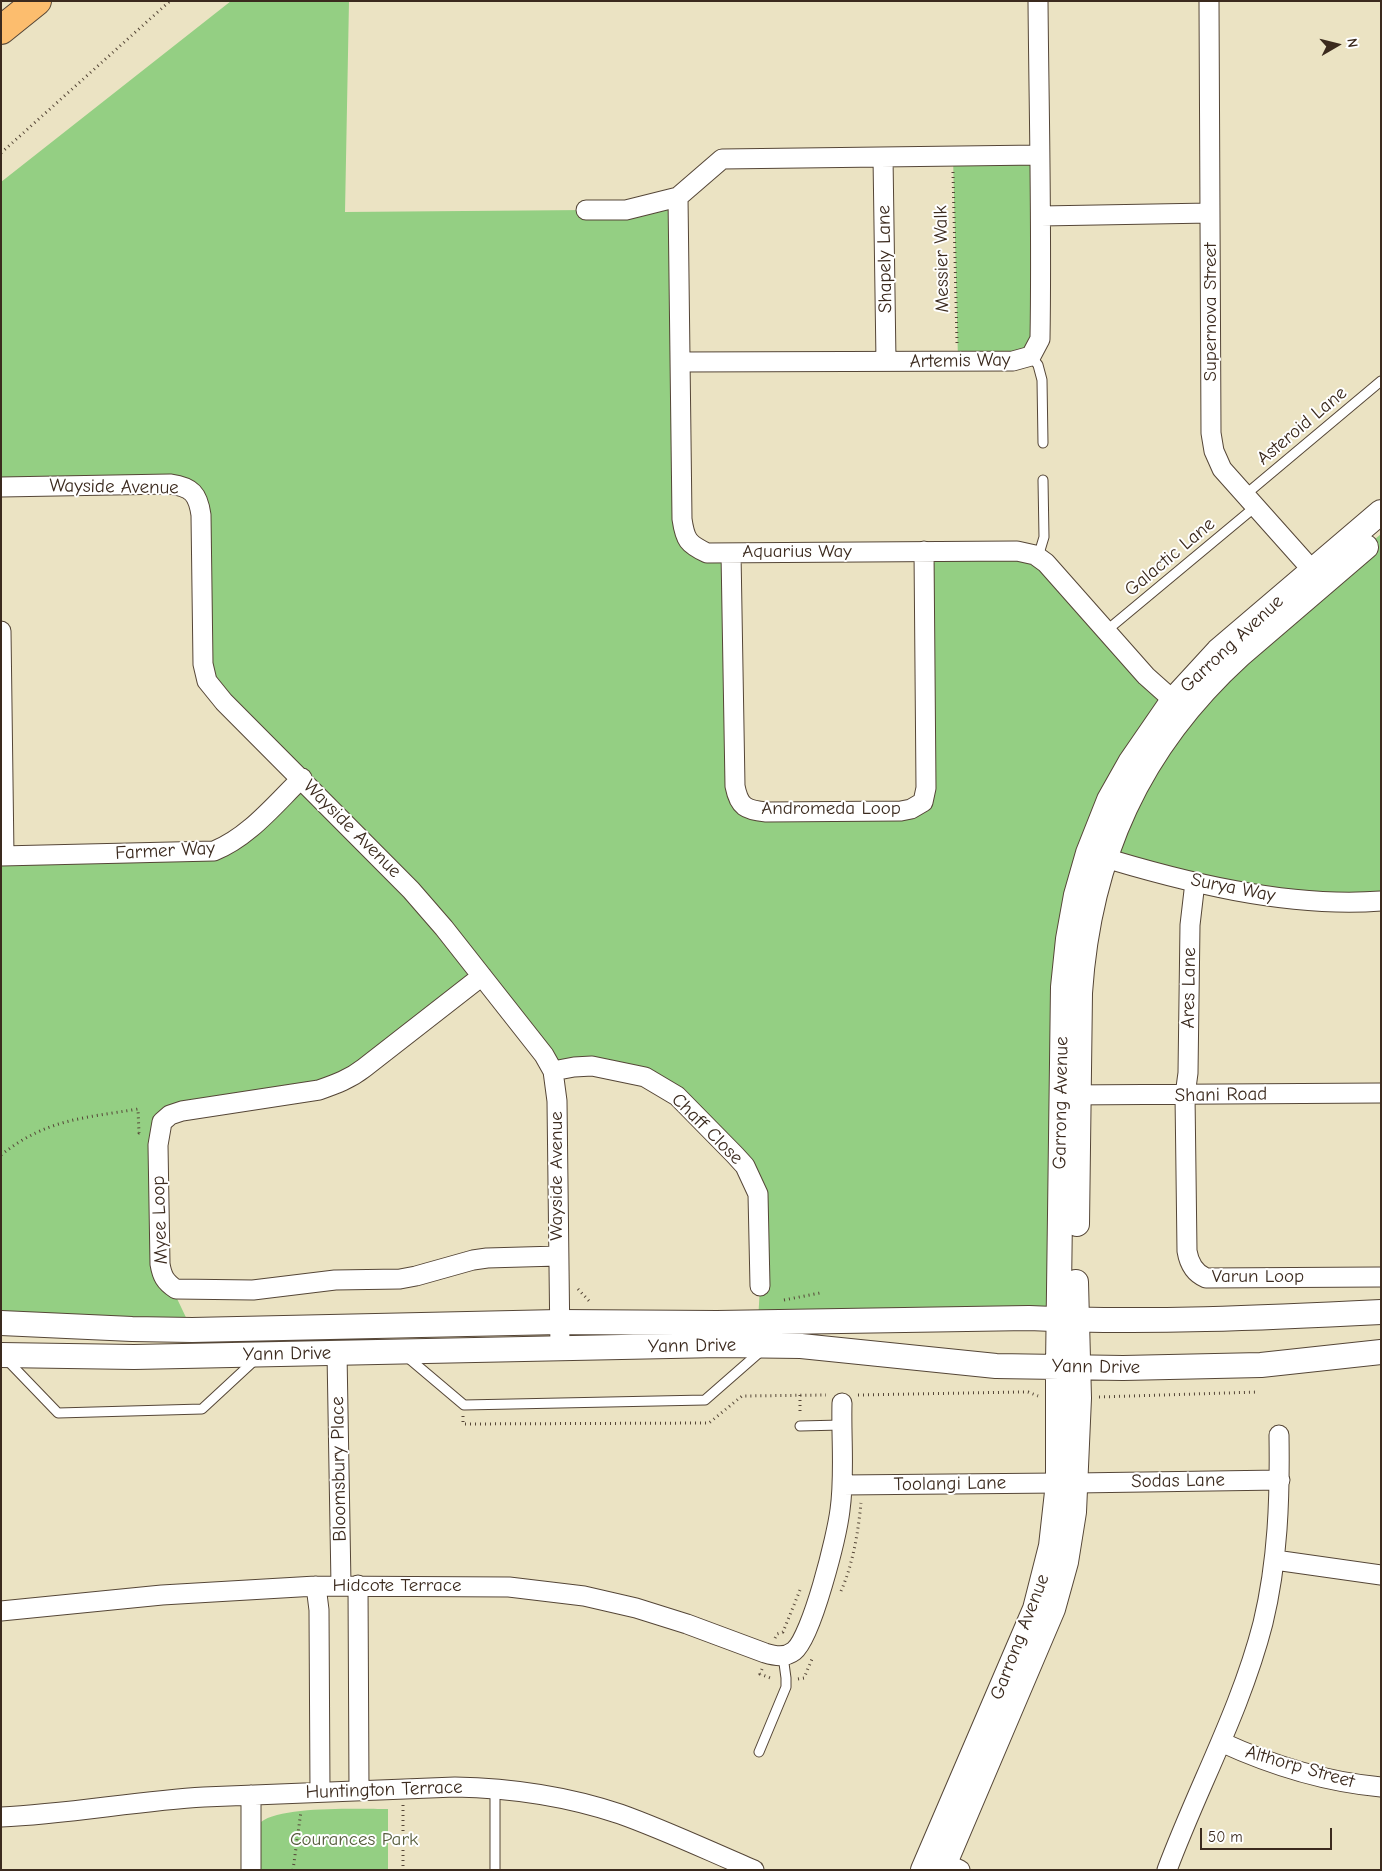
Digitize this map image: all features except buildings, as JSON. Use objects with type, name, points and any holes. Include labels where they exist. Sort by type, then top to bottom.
[{"type":"highway","points":[[1,30],[37,1]]},
{"type":"street","name":"Artemis Way","points":[[680,362],[1013,361],[1031,356],[1040,339],[1041,216],[1038,1]]},
{"type":"street","name":"Supernova Street","points":[[1209,1],[1212,442],[1222,469],[1296,554],[1318,576]]},
{"type":"street","points":[[586,210],[626,210],[678,198],[722,159],[1039,155]]},
{"type":"street","name":"Shapely Lane","points":[[883,157],[886,361]]},
{"type":"street","name":"Aquarius Way","points":[[678,198],[682,519],[684,534],[692,545],[707,553],[1018,551],[1038,557],[1046,563],[1146,676],[1179,706]]},
{"type":"street","points":[[1041,216],[1210,213]]},
{"type":"street","name":"Wayside Avenue","points":[[1,487],[170,484],[190,490],[196,496],[202,515],[203,664],[204,675],[212,689],[411,890],[544,1055],[553,1071],[557,1101],[560,1348]]},
{"type":"street","name":"Garrong Avenue","points":[[940,1866],[956,1793],[1034,1609],[1067,1483],[1079,1398],[1068,1367],[1070,1095],[1082,959],[1094,893],[1096,856],[1179,706],[1221,672],[1381,512]]},
{"type":"street","name":"Garrong Avenue","points":[[1318,576],[1381,534]]},
{"type":"street","name":"Andromeda Loop","points":[[731,553],[734,786],[737,797],[743,806],[754,811],[805,812],[901,811],[911,809],[922,802],[926,788],[924,551]]},
{"type":"street","points":[[1,630],[3,856]]},
{"type":"street","name":"Farmer Way","points":[[3,856],[214,851],[234,842],[302,778]]},
{"type":"street","name":"Surya Way","points":[[1096,856],[1249,894],[1296,900],[1334,902],[1381,901]]},
{"type":"street","name":"Ares Lane","points":[[1185,1095],[1188,1073],[1190,925],[1195,882]]},
{"type":"street","points":[[159,1131],[162,1122],[170,1115],[182,1111],[319,1090],[346,1080],[482,976]]},
{"type":"street","name":"Chaff Close","points":[[553,1071],[592,1066],[646,1077],[677,1096],[735,1156],[744,1166],[758,1194],[760,1286]]},
{"type":"street","name":"Shani Road","points":[[1070,1095],[1381,1093]]},
{"type":"street","name":"Varun Loop","points":[[1185,1095],[1187,1251],[1189,1261],[1200,1275],[1206,1278],[1381,1277]]},
{"type":"street","name":"Myee Loop","points":[[159,1131],[160,1264],[162,1276],[167,1283],[176,1289],[253,1290],[335,1280],[400,1279],[473,1260],[558,1256]]},
{"type":"street","name":"Yann Drive","points":[[1,1323],[192,1330],[559,1322],[724,1323],[1029,1318],[1068,1320],[1258,1318],[1381,1312]]},
{"type":"street","name":"Yann Drive","points":[[2,1355],[134,1357],[767,1345],[844,1349],[988,1366],[1123,1368],[1262,1365],[1379,1354]]},
{"type":"street","name":"Bloomsbury Place","points":[[337,1353],[359,1792]]},
{"type":"street","points":[[783,1656],[792,1652],[802,1640],[821,1590],[836,1536],[842,1485],[842,1402]]},
{"type":"street","points":[[1167,1870],[1240,1693],[1263,1623],[1275,1560],[1280,1480],[1279,1435]]},
{"type":"street","name":"Sodas Lane","points":[[1067,1483],[1280,1480]]},
{"type":"street","name":"Garrong Avenue","points":[[940,1866],[1053,1608],[1066,1562],[1074,1512],[1067,1483]]},
{"type":"street","name":"Toolangi Lane","points":[[842,1485],[1067,1483]]},
{"type":"street","points":[[1275,1560],[1381,1575]]},
{"type":"street","points":[[311,1793],[319,1610],[316,1586]]},
{"type":"street","name":"Hidcote Terrace","points":[[1,1611],[162,1595],[316,1586],[509,1587],[584,1596],[636,1608],[687,1624],[765,1653],[783,1656]]},
{"type":"street","name":"Althorp Street","points":[[1220,1742],[1272,1764],[1326,1778],[1364,1786],[1381,1787]]},
{"type":"street","name":"Huntington Terrace","points":[[1,1817],[74,1812],[169,1799],[403,1789],[495,1788],[533,1792],[579,1802],[618,1814],[754,1870]]},
{"type":"street","points":[[251,1795],[251,1870]]},
{"type":"lane","points":[[1031,356],[1038,365],[1042,380],[1043,443]]},
{"type":"lane","name":"Asteroid Lane","points":[[1250,501],[1381,381]]},
{"type":"lane","points":[[1038,557],[1044,537],[1043,480]]},
{"type":"lane","name":"Galactic Lane","points":[[1106,631],[1250,501]]},
{"type":"lane","points":[[401,1352],[464,1405],[705,1400],[767,1345]]},
{"type":"lane","points":[[2,1355],[58,1413],[202,1409],[262,1354]]},
{"type":"lane","points":[[800,1426],[841,1425]]},
{"type":"lane","points":[[759,1752],[786,1687],[783,1656]]},
{"type":"lane","points":[[495,1788],[495,1870]]},
{"type":"path","points":[[1,153],[170,1]]},
{"type":"path","name":"Messier Walk","points":[[953,156],[958,361]]},
{"type":"path","points":[[1,1155],[17,1142],[54,1124],[138,1109],[139,1133],[159,1131]]},
{"type":"path","points":[[403,1789],[403,1870]]},
{"type":"path","points":[[293,1870],[301,1819],[311,1793]]},
{"type":"green space","points":[[231,1],[349,1],[345,212],[586,210],[678,197],[684,535],[731,553],[743,806],[922,802],[924,551],[1035,555],[1173,700],[1109,800],[1059,1320],[758,1322],[760,1286],[752,1180],[645,1077],[553,1071],[482,976],[352,1077],[162,1122],[160,1263],[192,1330],[1,1325],[1,856],[204,852],[301,778],[212,689],[190,490],[1,487],[1,182]]},
{"type":"green space","points":[[1039,155],[1035,351],[958,361],[953,156]]},
{"type":"green space","points":[[1381,534],[1381,901],[1334,902],[1105,858],[1145,769],[1323,583]]},
{"type":"green space","name":"Courances Park","points":[[388,1809],[388,1870],[261,1870],[261,1822],[271,1817],[302,1811]]}]
